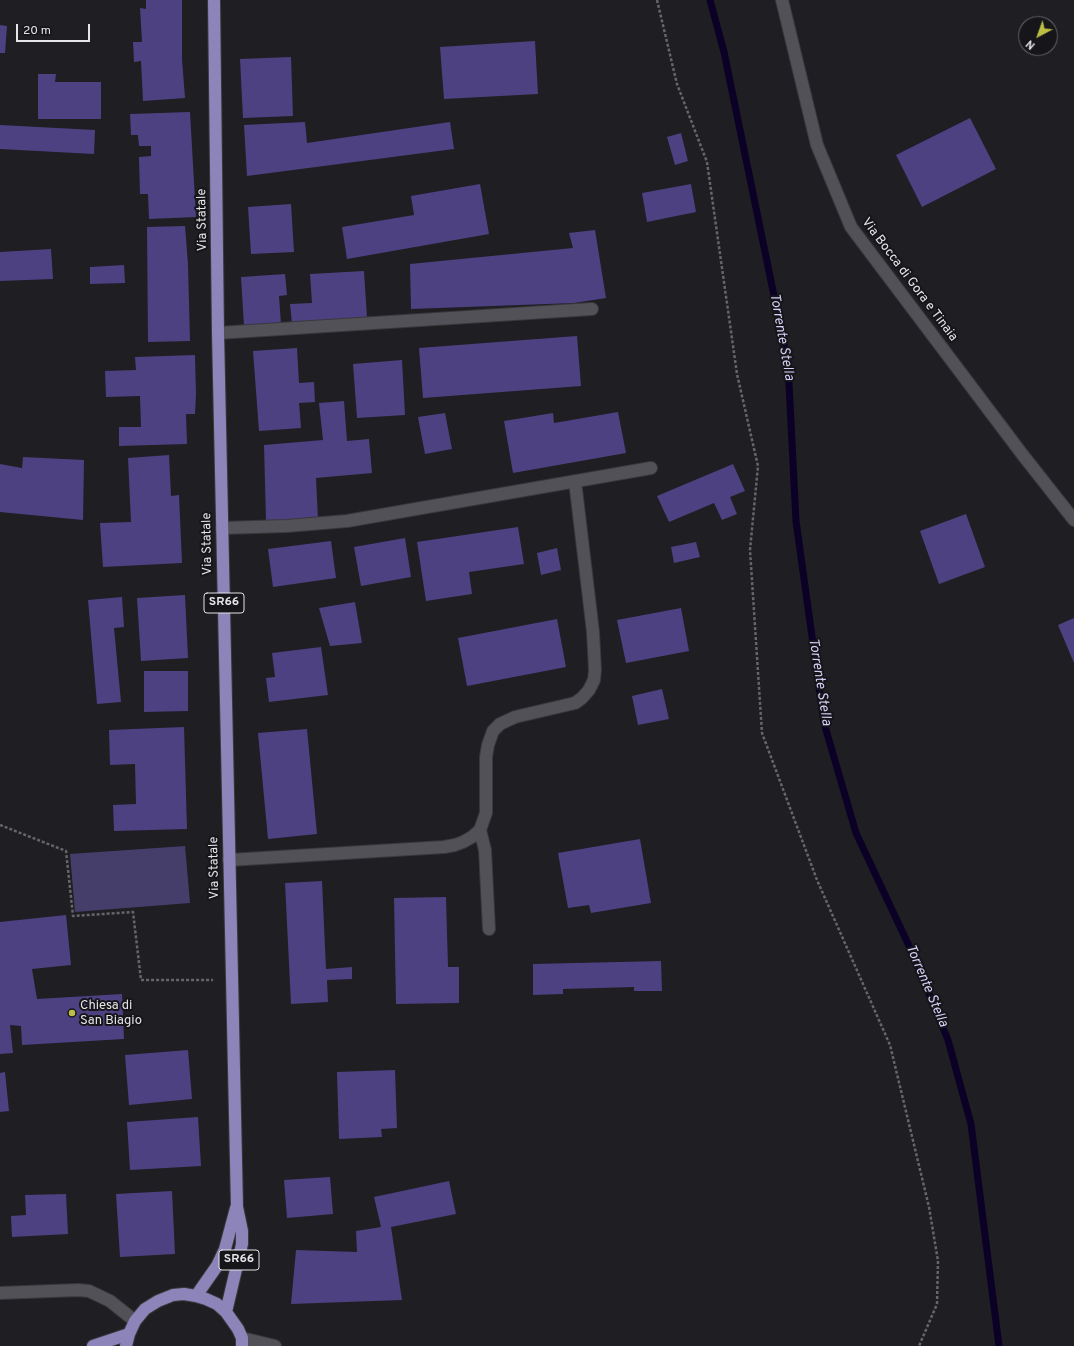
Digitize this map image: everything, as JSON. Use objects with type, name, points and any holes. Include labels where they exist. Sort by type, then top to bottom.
[{"type":"main road","name":"Via Statale","points":[[214,0],[218,333],[229,860],[237,1207],[242,1231],[242,1244],[226,1312]]},
{"type":"main road","name":"Via Statale","points":[[196,1296],[212,1275],[225,1249],[237,1207]]},
{"type":"main road","points":[[126,1346],[129,1334],[135,1321],[145,1309],[158,1301],[173,1295],[184,1294],[206,1299],[217,1304],[226,1312],[238,1329],[242,1342]]},
{"type":"main road","points":[[93,1346],[129,1334]]},
{"type":"street","name":"Via Bocca di Gora e Tinaia","points":[[782,0],[818,146],[851,227],[1022,454],[1074,520]]},
{"type":"street","points":[[218,333],[592,309]]},
{"type":"street","points":[[222,528],[287,526],[347,521],[651,468]]},
{"type":"street","points":[[229,860],[455,846],[472,837],[480,830],[486,813],[486,757],[493,731],[500,724],[514,717],[575,703],[589,690],[594,680],[593,632],[575,481]]},
{"type":"street","points":[[480,830],[485,850],[489,930]]},
{"type":"street","points":[[0,1293],[78,1290],[90,1291],[110,1301],[135,1321]]},
{"type":"street","points":[[242,1342],[275,1346]]},
{"type":"path","points":[[657,0],[677,84],[707,162],[737,374],[758,466],[750,550],[762,733],[817,880],[890,1045],[929,1207],[938,1261],[937,1304],[919,1346]]},
{"type":"path","points":[[0,825],[66,851],[73,916],[133,912],[141,980],[232,980]]},
{"type":"shaded area","points":[[185,846],[190,903],[75,912],[70,854]]},
{"type":"building","points":[[146,0],[182,0],[182,59],[185,98],[143,101],[141,61],[134,62],[133,42],[142,42],[140,8],[146,9]]},
{"type":"building","points":[[0,25],[7,26],[5,53],[0,53]]},
{"type":"building","points":[[535,41],[538,94],[444,99],[440,47]]},
{"type":"building","points":[[291,57],[293,116],[243,118],[240,59]]},
{"type":"building","points":[[38,74],[56,74],[55,82],[101,82],[101,119],[38,119]]},
{"type":"building","points":[[190,112],[196,217],[149,219],[148,194],[140,194],[139,157],[151,156],[151,146],[139,146],[138,135],[131,135],[130,114]]},
{"type":"building","points":[[970,118],[996,169],[922,207],[896,155]]},
{"type":"building","points":[[305,122],[307,143],[450,122],[454,149],[247,176],[244,125]]},
{"type":"building","points":[[0,125],[95,130],[94,154],[0,149]]},
{"type":"building","points":[[681,133],[688,161],[675,165],[667,137]]},
{"type":"building","points":[[480,184],[489,234],[347,259],[342,227],[414,215],[411,196]]},
{"type":"building","points":[[691,184],[696,212],[647,222],[642,193]]},
{"type":"building","points":[[291,204],[294,252],[251,254],[248,207]]},
{"type":"building","points":[[185,226],[188,264],[190,341],[148,342],[147,227]]},
{"type":"building","points":[[595,230],[606,298],[574,303],[411,309],[410,264],[573,248],[569,233]]},
{"type":"building","points":[[51,249],[53,279],[0,281],[0,252]]},
{"type":"building","points":[[124,265],[125,283],[90,284],[90,267]]},
{"type":"building","points":[[364,271],[367,318],[292,324],[290,304],[312,303],[310,274]]},
{"type":"building","points":[[285,274],[287,295],[279,296],[281,324],[244,326],[241,277]]},
{"type":"building","points":[[577,336],[581,386],[423,398],[419,348]]},
{"type":"building","points":[[297,348],[299,383],[314,382],[315,402],[299,403],[301,428],[259,431],[253,351]]},
{"type":"building","points":[[195,355],[195,414],[186,414],[187,444],[119,446],[119,427],[141,427],[140,396],[106,397],[105,371],[136,370],[135,357]]},
{"type":"building","points":[[402,360],[405,415],[357,418],[353,364]]},
{"type":"building","points":[[344,401],[347,441],[369,439],[372,473],[316,478],[318,519],[266,521],[264,445],[323,440],[319,403]]},
{"type":"building","points":[[618,412],[626,453],[513,473],[504,421],[553,413],[554,423]]},
{"type":"building","points":[[445,413],[452,449],[425,454],[418,417]]},
{"type":"building","points":[[169,455],[171,496],[179,495],[182,563],[103,567],[100,523],[131,522],[128,458]]},
{"type":"building","points":[[23,457],[84,460],[83,520],[0,512],[0,464],[22,468]]},
{"type":"building","points":[[733,464],[745,491],[730,497],[737,514],[722,520],[714,503],[669,522],[657,496]]},
{"type":"building","points":[[966,514],[985,567],[939,584],[920,531]]},
{"type":"building","points":[[518,527],[524,564],[469,572],[472,594],[426,601],[417,542]]},
{"type":"building","points":[[405,538],[411,577],[361,586],[354,547]]},
{"type":"building","points":[[331,541],[336,578],[273,587],[268,549]]},
{"type":"building","points":[[696,542],[700,557],[674,563],[671,547]]},
{"type":"building","points":[[557,548],[561,570],[541,575],[537,553]]},
{"type":"building","points":[[185,595],[188,658],[141,661],[137,598]]},
{"type":"building","points":[[122,597],[124,627],[114,628],[121,702],[97,704],[88,600]]},
{"type":"building","points":[[355,602],[362,643],[330,646],[319,608]]},
{"type":"building","points":[[681,608],[689,651],[626,663],[617,620]]},
{"type":"building","points":[[1074,618],[1074,663],[1058,625]]},
{"type":"building","points":[[557,619],[566,667],[467,686],[458,638]]},
{"type":"building","points":[[321,647],[328,695],[269,702],[266,678],[275,677],[272,653]]},
{"type":"building","points":[[144,671],[188,671],[188,711],[144,712]]},
{"type":"building","points":[[662,689],[669,719],[638,725],[632,696]]},
{"type":"building","points":[[184,727],[187,829],[114,831],[113,805],[136,804],[135,764],[110,765],[109,730]]},
{"type":"building","points":[[307,729],[317,834],[268,839],[258,733]]},
{"type":"building","points":[[640,839],[651,903],[591,913],[589,905],[568,908],[558,853]]},
{"type":"building","points":[[322,881],[326,969],[352,967],[352,979],[327,980],[328,1002],[291,1004],[285,883]]},
{"type":"building","points":[[446,897],[448,967],[459,967],[459,1003],[396,1004],[394,898]]},
{"type":"building","points":[[66,915],[71,965],[32,969],[37,999],[122,994],[124,1039],[22,1045],[21,1026],[10,1025],[13,1053],[0,1054],[0,922]]},
{"type":"building","points":[[661,961],[662,991],[634,991],[634,987],[563,989],[563,994],[533,995],[533,964]]},
{"type":"building","points":[[188,1050],[192,1099],[129,1105],[125,1055]]},
{"type":"building","points":[[395,1070],[397,1128],[381,1129],[382,1137],[339,1139],[337,1072]]},
{"type":"building","points":[[5,1072],[9,1111],[0,1112],[0,1073]]},
{"type":"building","points":[[198,1117],[201,1166],[130,1170],[127,1122]]},
{"type":"building","points":[[330,1177],[333,1214],[287,1218],[284,1180]]},
{"type":"building","points":[[449,1181],[456,1214],[391,1227],[402,1300],[291,1304],[296,1250],[357,1252],[356,1231],[381,1227],[374,1197]]},
{"type":"building","points":[[172,1191],[175,1254],[120,1257],[116,1194]]},
{"type":"building","points":[[66,1194],[68,1234],[12,1237],[11,1216],[26,1215],[25,1195]]},
{"type":"waterway","name":"Torrente Stella","points":[[710,0],[724,52],[788,364],[796,521],[824,723],[856,833],[910,948],[948,1040],[971,1124],[999,1346]]},
{"type":"place","name":"Chiesa di San Biagio","points":[[72,1013]]}]
